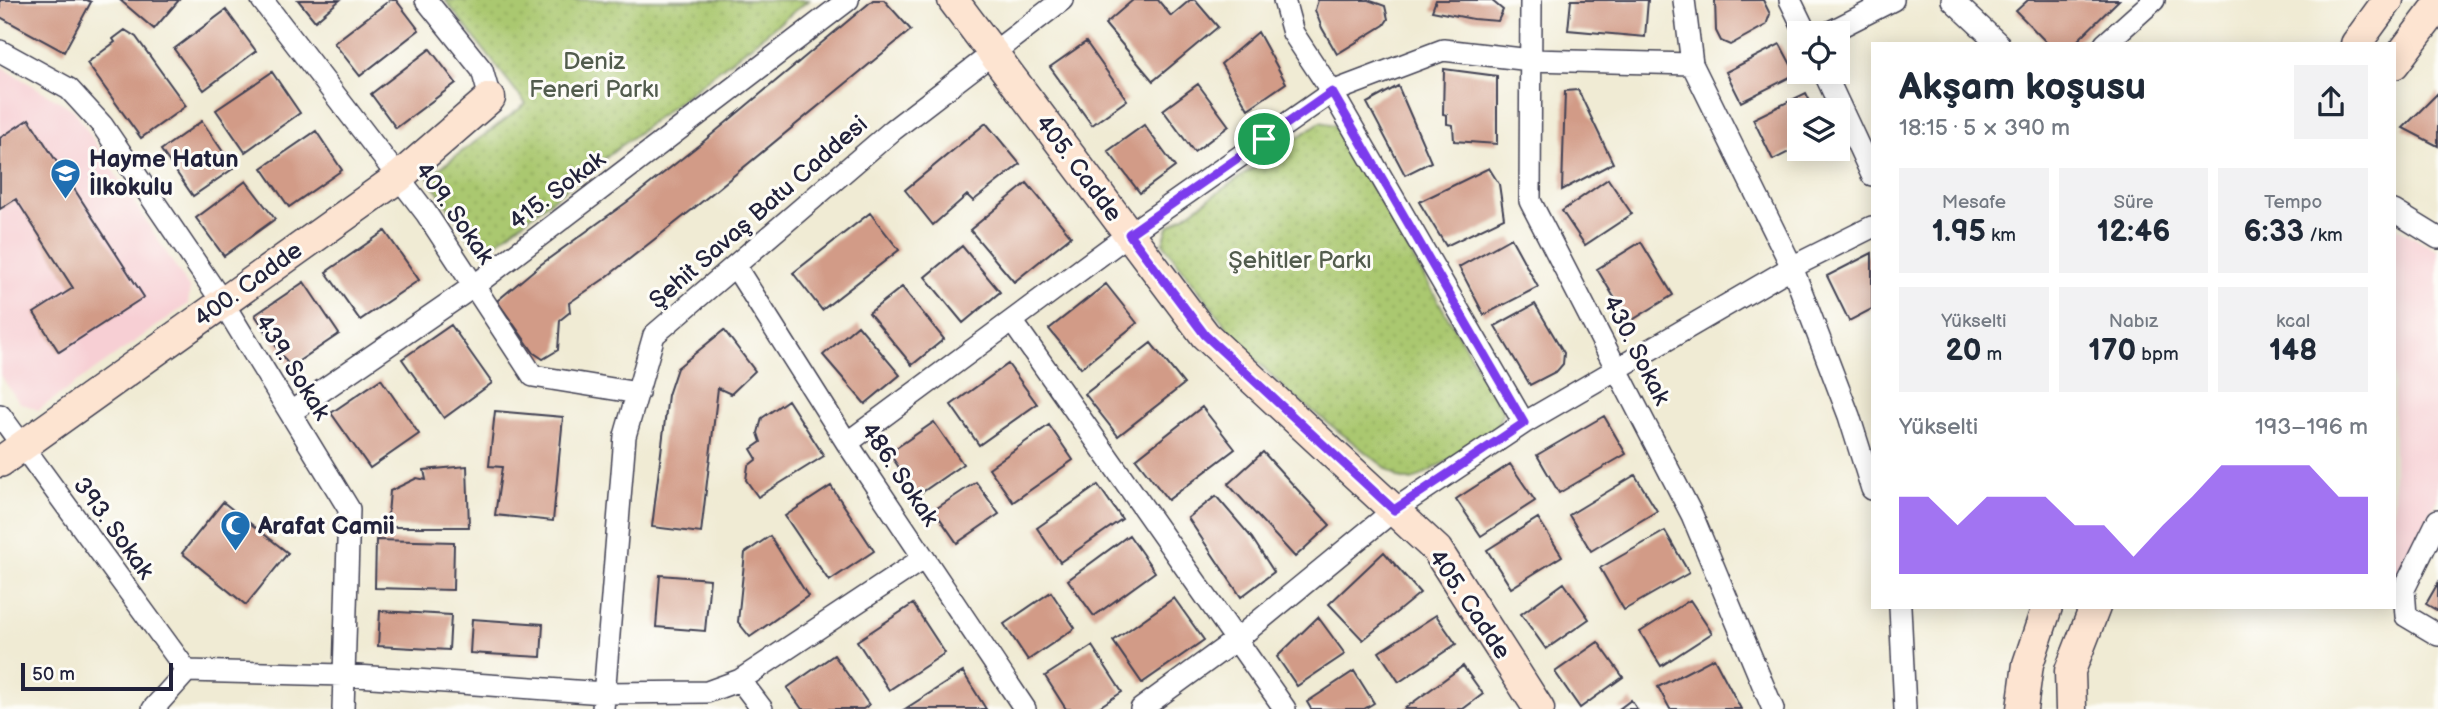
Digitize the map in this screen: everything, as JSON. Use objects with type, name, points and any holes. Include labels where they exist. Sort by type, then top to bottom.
[{"type":"street","name":"409. Sokak","points":[[262,0],[426,213],[533,376],[638,393]]},
{"type":"street","points":[[426,0],[482,70],[490,98]]},
{"type":"street","name":"415. Sokak","points":[[291,412],[474,286],[848,0]]},
{"type":"street","name":"405. Cadde","points":[[953,0],[1205,335],[1437,550],[1539,709]]},
{"type":"street","name":"Şehit Savaş Batu Caddesi","points":[[603,701],[625,436],[654,335],[893,130],[1062,0]]},
{"type":"street","name":"430. Sokak","points":[[1531,0],[1530,201],[1692,514],[1773,709]]},
{"type":"street","points":[[1684,0],[1692,64],[1792,267],[1849,416],[1871,486]]},
{"type":"street","points":[[1790,0],[1800,21]]},
{"type":"street","points":[[1850,22],[1893,0]]},
{"type":"street","points":[[1952,0],[1998,42]]},
{"type":"street","points":[[2107,42],[2154,0]]},
{"type":"street","points":[[2357,42],[2388,0]]},
{"type":"street","points":[[1282,1],[1293,33],[1332,92],[1524,423]]},
{"type":"street","points":[[2396,61],[2428,13]]},
{"type":"street","points":[[847,443],[1129,234],[1332,92],[1443,50],[1531,60],[1692,64]]},
{"type":"street","name":"439. Sokak","points":[[0,51],[69,89],[102,125],[223,303],[349,509],[343,709]]},
{"type":"street","points":[[1830,84],[1871,173]]},
{"type":"street","name":"400. Cadde","points":[[11,454],[399,177],[490,98]]},
{"type":"street","points":[[2396,212],[2438,238]]},
{"type":"street","points":[[1141,709],[1237,639],[1394,510],[1524,423],[1792,267],[1871,228]]},
{"type":"street","name":"486. Sokak","points":[[735,266],[847,443],[1025,709]]},
{"type":"street","points":[[1012,321],[1285,709]]},
{"type":"street","name":"393. Sokak","points":[[0,415],[11,454],[187,671]]},
{"type":"street","points":[[2438,520],[2404,589],[2406,617],[2438,635]]},
{"type":"street","points":[[153,709],[187,671],[343,675],[603,701],[707,692],[740,680],[924,558]]},
{"type":"street","points":[[1900,609],[1905,709]]},
{"type":"street","points":[[2071,709],[2070,671],[2094,609]]},
{"type":"street","points":[[2022,709],[2028,664],[2042,610]]},
{"type":"street","points":[[740,680],[762,709]]},
{"type":"shaded area","name":"Hayme Hatun İlkokulu","points":[[0,66],[74,110],[190,289],[188,304],[38,410],[19,402],[0,375]]},
{"type":"shaded area","points":[[2396,227],[2438,251],[2438,497],[2396,581]]},
{"type":"green space","name":"Deniz Feneri Parkı","points":[[445,0],[809,0],[496,243],[468,236],[428,177],[526,104]]},
{"type":"green space","name":"Şehitler Parkı","points":[[1320,122],[1335,125],[1503,411],[1493,435],[1412,481],[1399,478],[1288,392],[1239,343],[1163,243],[1168,227]]},
{"type":"building","points":[[0,0],[91,2],[64,52],[0,17]]},
{"type":"building","points":[[120,0],[179,0],[154,29]]},
{"type":"building","points":[[298,0],[340,0],[315,21]]},
{"type":"building","points":[[390,0],[396,0],[419,30],[360,76],[334,43]]},
{"type":"building","points":[[873,0],[884,0],[911,30],[693,209],[569,303],[570,312],[560,320],[558,350],[543,359],[534,353],[497,301],[540,265],[627,202],[704,141]]},
{"type":"building","points":[[1133,0],[1158,0],[1171,16],[1190,0],[1195,0],[1218,27],[1153,81],[1105,24]]},
{"type":"building","points":[[1318,0],[1368,0],[1385,6],[1388,19],[1384,25],[1337,54],[1315,10]]},
{"type":"building","points":[[1436,0],[1491,0],[1503,10],[1498,21],[1473,19],[1432,11]]},
{"type":"building","points":[[1571,0],[1648,0],[1645,37],[1568,30]]},
{"type":"building","points":[[1715,0],[1763,0],[1770,14],[1766,25],[1730,45],[1721,41],[1716,31]]},
{"type":"building","points":[[2028,0],[2119,0],[2076,42],[2046,42],[2016,11]]},
{"type":"building","points":[[226,10],[256,51],[204,90],[174,49]]},
{"type":"building","points":[[125,30],[136,37],[186,106],[141,138],[87,63],[115,42],[113,39]]},
{"type":"building","points":[[1258,32],[1286,83],[1248,109],[1221,64]]},
{"type":"building","points":[[1086,42],[1127,100],[1092,125],[1050,67]]},
{"type":"building","points":[[1780,44],[1787,57],[1787,79],[1741,102],[1726,72]]},
{"type":"building","points":[[430,49],[456,83],[396,128],[371,94]]},
{"type":"building","points":[[1444,69],[1497,76],[1497,144],[1454,141],[1453,125],[1447,124],[1447,115],[1443,114]]},
{"type":"building","points":[[272,72],[300,113],[245,152],[216,110]]},
{"type":"building","points":[[1198,84],[1229,126],[1194,152],[1163,110]]},
{"type":"building","points":[[1398,86],[1431,162],[1405,175],[1367,103]]},
{"type":"building","points":[[1578,90],[1613,163],[1562,190],[1565,91]]},
{"type":"building","points":[[1806,93],[1808,98],[1796,98]]},
{"type":"building","points":[[2438,93],[2438,146],[2403,128]]},
{"type":"building","points":[[1787,102],[1787,153],[1773,160],[1753,119]]},
{"type":"building","points":[[29,119],[144,297],[59,352],[34,313],[73,288],[16,199],[0,209],[0,138]]},
{"type":"building","points":[[202,121],[234,168],[193,196],[161,150]]},
{"type":"building","points":[[986,123],[1020,164],[973,201],[967,195],[933,225],[905,190]]},
{"type":"building","points":[[1144,125],[1175,167],[1140,193],[1108,151]]},
{"type":"building","points":[[316,131],[342,170],[289,207],[262,168]]},
{"type":"building","points":[[1489,168],[1499,184],[1504,218],[1446,246],[1419,202]]},
{"type":"building","points":[[1608,179],[1632,214],[1585,245],[1562,211]]},
{"type":"building","points":[[246,181],[275,219],[224,256],[196,218]]},
{"type":"building","points":[[1027,183],[1071,236],[1014,282],[970,230]]},
{"type":"building","points":[[870,213],[899,250],[822,310],[793,273]]},
{"type":"building","points":[[385,231],[419,280],[360,320],[326,272]]},
{"type":"building","points":[[1511,238],[1538,287],[1484,315],[1459,267]]},
{"type":"building","points":[[1641,242],[1673,295],[1629,322],[1597,269]]},
{"type":"building","points":[[962,246],[1000,292],[963,323],[925,277]]},
{"type":"building","points":[[1871,254],[1871,310],[1849,321],[1827,276]]},
{"type":"building","points":[[304,282],[339,334],[290,367],[255,315]]},
{"type":"building","points":[[1106,284],[1137,323],[1081,368],[1049,329]]},
{"type":"building","points":[[902,287],[944,339],[912,365],[869,313]]},
{"type":"building","points":[[1535,304],[1564,353],[1563,364],[1557,371],[1530,385],[1495,326]]},
{"type":"building","points":[[451,325],[492,383],[444,418],[402,359]]},
{"type":"building","points":[[858,325],[900,375],[865,404],[823,355]]},
{"type":"building","points":[[724,330],[755,371],[731,394],[718,388],[701,533],[652,527],[668,395],[677,368]]},
{"type":"building","points":[[1151,343],[1184,384],[1118,436],[1085,394]]},
{"type":"building","points":[[1008,364],[1037,404],[979,445],[951,405]]},
{"type":"building","points":[[381,379],[419,434],[370,468],[331,413]]},
{"type":"building","points":[[788,400],[824,456],[758,497],[746,480],[748,466],[757,459],[751,449],[761,442],[758,433],[762,418]]},
{"type":"building","points":[[1202,407],[1235,449],[1168,500],[1136,459]]},
{"type":"building","points":[[495,411],[563,417],[553,521],[495,515],[502,467],[489,466]]},
{"type":"building","points":[[1604,416],[1626,454],[1559,493],[1537,455]]},
{"type":"building","points":[[934,422],[963,464],[918,495],[889,453]]},
{"type":"building","points":[[1049,425],[1073,460],[1013,502],[989,468]]},
{"type":"building","points":[[1263,452],[1330,525],[1295,557],[1228,484]]},
{"type":"building","points":[[1510,464],[1535,501],[1481,536],[1456,499]]},
{"type":"building","points":[[467,466],[469,527],[387,527],[390,491],[417,478],[426,480],[424,470]]},
{"type":"building","points":[[1635,475],[1657,511],[1591,551],[1569,515]]},
{"type":"building","points":[[976,482],[999,514],[957,543],[934,510]]},
{"type":"building","points":[[1098,485],[1122,519],[1060,562],[1037,528]]},
{"type":"building","points":[[831,486],[874,551],[829,581],[785,516]]},
{"type":"building","points":[[1216,496],[1252,538],[1274,572],[1241,597],[1188,518]]},
{"type":"building","name":"Arafat Camii","points":[[223,502],[288,553],[246,605],[182,553]]},
{"type":"building","points":[[1538,518],[1562,556],[1511,588],[1487,550]]},
{"type":"building","points":[[1665,531],[1689,573],[1624,610],[1600,568]]},
{"type":"building","points":[[1129,535],[1155,572],[1094,616],[1068,580]]},
{"type":"building","points":[[770,536],[808,596],[750,637],[738,622],[745,553]]},
{"type":"building","points":[[376,540],[454,542],[453,590],[375,588]]},
{"type":"building","points":[[1384,552],[1420,593],[1363,640],[1329,604]]},
{"type":"building","points":[[660,575],[710,579],[705,631],[656,627]]},
{"type":"building","points":[[1564,583],[1589,619],[1546,649],[1521,614]]},
{"type":"building","points":[[2438,583],[2438,611],[2426,604]]},
{"type":"building","points":[[1051,592],[1075,628],[1028,660],[1004,624]]},
{"type":"building","points":[[1174,598],[1204,640],[1142,683],[1113,641]]},
{"type":"building","points":[[1690,600],[1712,633],[1661,666],[1640,632]]},
{"type":"building","points":[[913,604],[945,653],[889,690],[857,641]]},
{"type":"building","points":[[380,611],[451,615],[449,650],[378,646]]},
{"type":"building","points":[[1436,615],[1456,644],[1399,682],[1379,652]]},
{"type":"building","points":[[1318,617],[1345,654],[1297,686],[1277,657]]},
{"type":"building","points":[[472,619],[543,624],[541,657],[470,653]]},
{"type":"building","points":[[1598,642],[1623,677],[1580,708],[1555,672]]},
{"type":"building","points":[[1092,646],[1122,692],[1096,709],[1066,709],[1045,676]]},
{"type":"building","points":[[834,655],[869,705],[863,709],[802,709],[787,688]]},
{"type":"building","points":[[1714,658],[1741,709],[1670,709],[1658,687]]},
{"type":"building","points":[[1463,666],[1483,694],[1463,709],[1404,709]]},
{"type":"building","points":[[1354,671],[1374,703],[1364,709],[1311,709],[1307,702]]},
{"type":"building","points":[[963,672],[986,709],[905,709]]},
{"type":"building","points":[[1631,700],[1637,709],[1619,709]]},
{"type":"place","name":"Hayme Hatun İlkokulu","points":[[66,200]]},
{"type":"place","name":"Arafat Camii","points":[[235,553]]},
{"type":"route","points":[[1332,92],[1524,423],[1394,510],[1205,335],[1129,234],[1264,139],[1332,92]]}]
